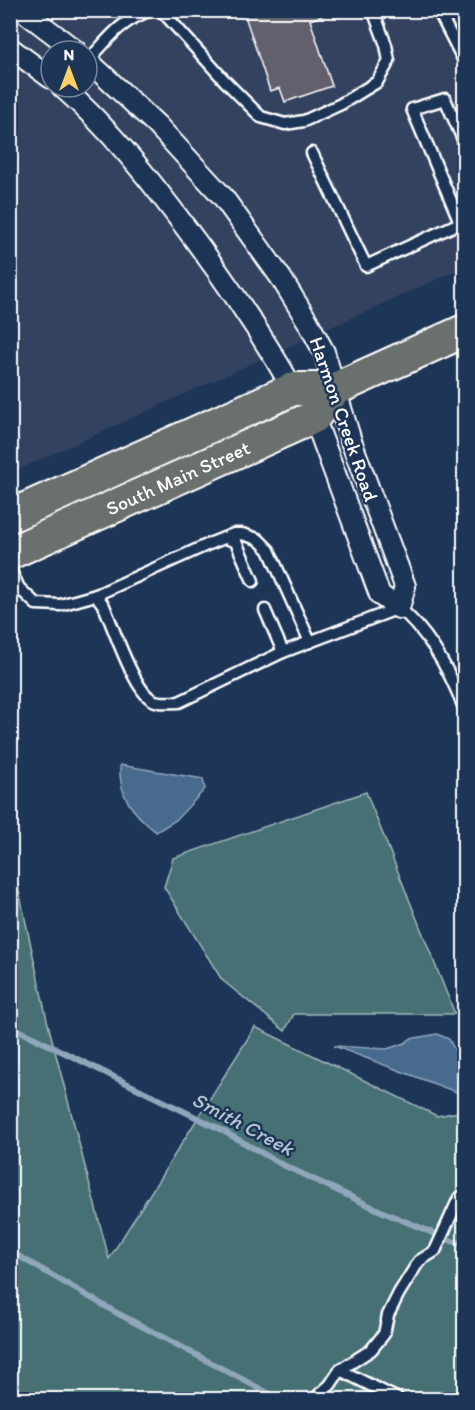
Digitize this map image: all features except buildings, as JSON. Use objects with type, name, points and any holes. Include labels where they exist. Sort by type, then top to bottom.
[{"type":"main road","name":"South Main Street","points":[[10,516],[293,389],[335,389],[465,331]]},
{"type":"main road","name":"South Main Street","points":[[10,554],[314,417],[335,389]]},
{"type":"street","name":"Harmon Creek Road","points":[[22,10],[60,39]]},
{"type":"street","points":[[10,48],[39,69]]},
{"type":"street","name":"Harmon Creek Road","points":[[99,71],[157,125],[199,169],[236,214],[281,278],[314,331],[324,352],[351,441],[405,586],[399,608],[380,596],[314,417]]},
{"type":"street","name":"Harmon Creek Road","points":[[76,99],[116,138],[174,212],[242,304],[293,389]]},
{"type":"lane","points":[[99,44],[123,23],[151,10]]},
{"type":"lane","points":[[161,10],[261,117],[285,124],[304,121],[341,104],[377,82],[389,62],[386,45],[373,10]]},
{"type":"lane","points":[[438,10],[465,61]]},
{"type":"lane","points":[[312,153],[366,266],[463,222],[411,109],[445,99],[465,142]]},
{"type":"lane","points":[[10,569],[20,588],[36,604],[60,604],[96,595],[209,544],[242,534],[263,542],[273,557],[310,642]]},
{"type":"lane","points":[[226,537],[236,542],[253,581]]},
{"type":"lane","points":[[96,595],[104,606],[139,687],[151,700],[178,702],[283,652],[399,608],[415,621],[446,669],[465,708]]},
{"type":"lane","points":[[265,610],[283,652]]},
{"type":"lane","points":[[314,1398],[330,1385],[340,1370],[370,1350],[384,1334],[388,1316],[399,1293],[419,1261],[435,1251],[459,1198],[465,1196]]},
{"type":"lane","points":[[340,1370],[400,1400]]},
{"type":"shaded area","points":[[10,11],[464,11],[464,267],[11,473]]},
{"type":"shaded area","points":[[120,765],[203,779],[205,789],[176,820],[156,832],[140,818],[124,795]]},
{"type":"shaded area","points":[[437,1034],[449,1039],[464,1068],[464,1091],[456,1092],[334,1046],[387,1049],[410,1039]]},
{"type":"green space","points":[[366,792],[455,1014],[294,1014],[285,1031],[222,980],[164,887],[173,858]]},
{"type":"green space","points":[[10,876],[16,877],[47,1020],[109,1259],[255,1027],[437,1116],[464,1111],[464,1399],[11,1399]]},
{"type":"waterway","name":"Smith Creek","points":[[10,1026],[218,1128],[281,1164],[383,1212],[464,1244]]},
{"type":"waterway","points":[[10,1251],[117,1313],[281,1400]]}]
